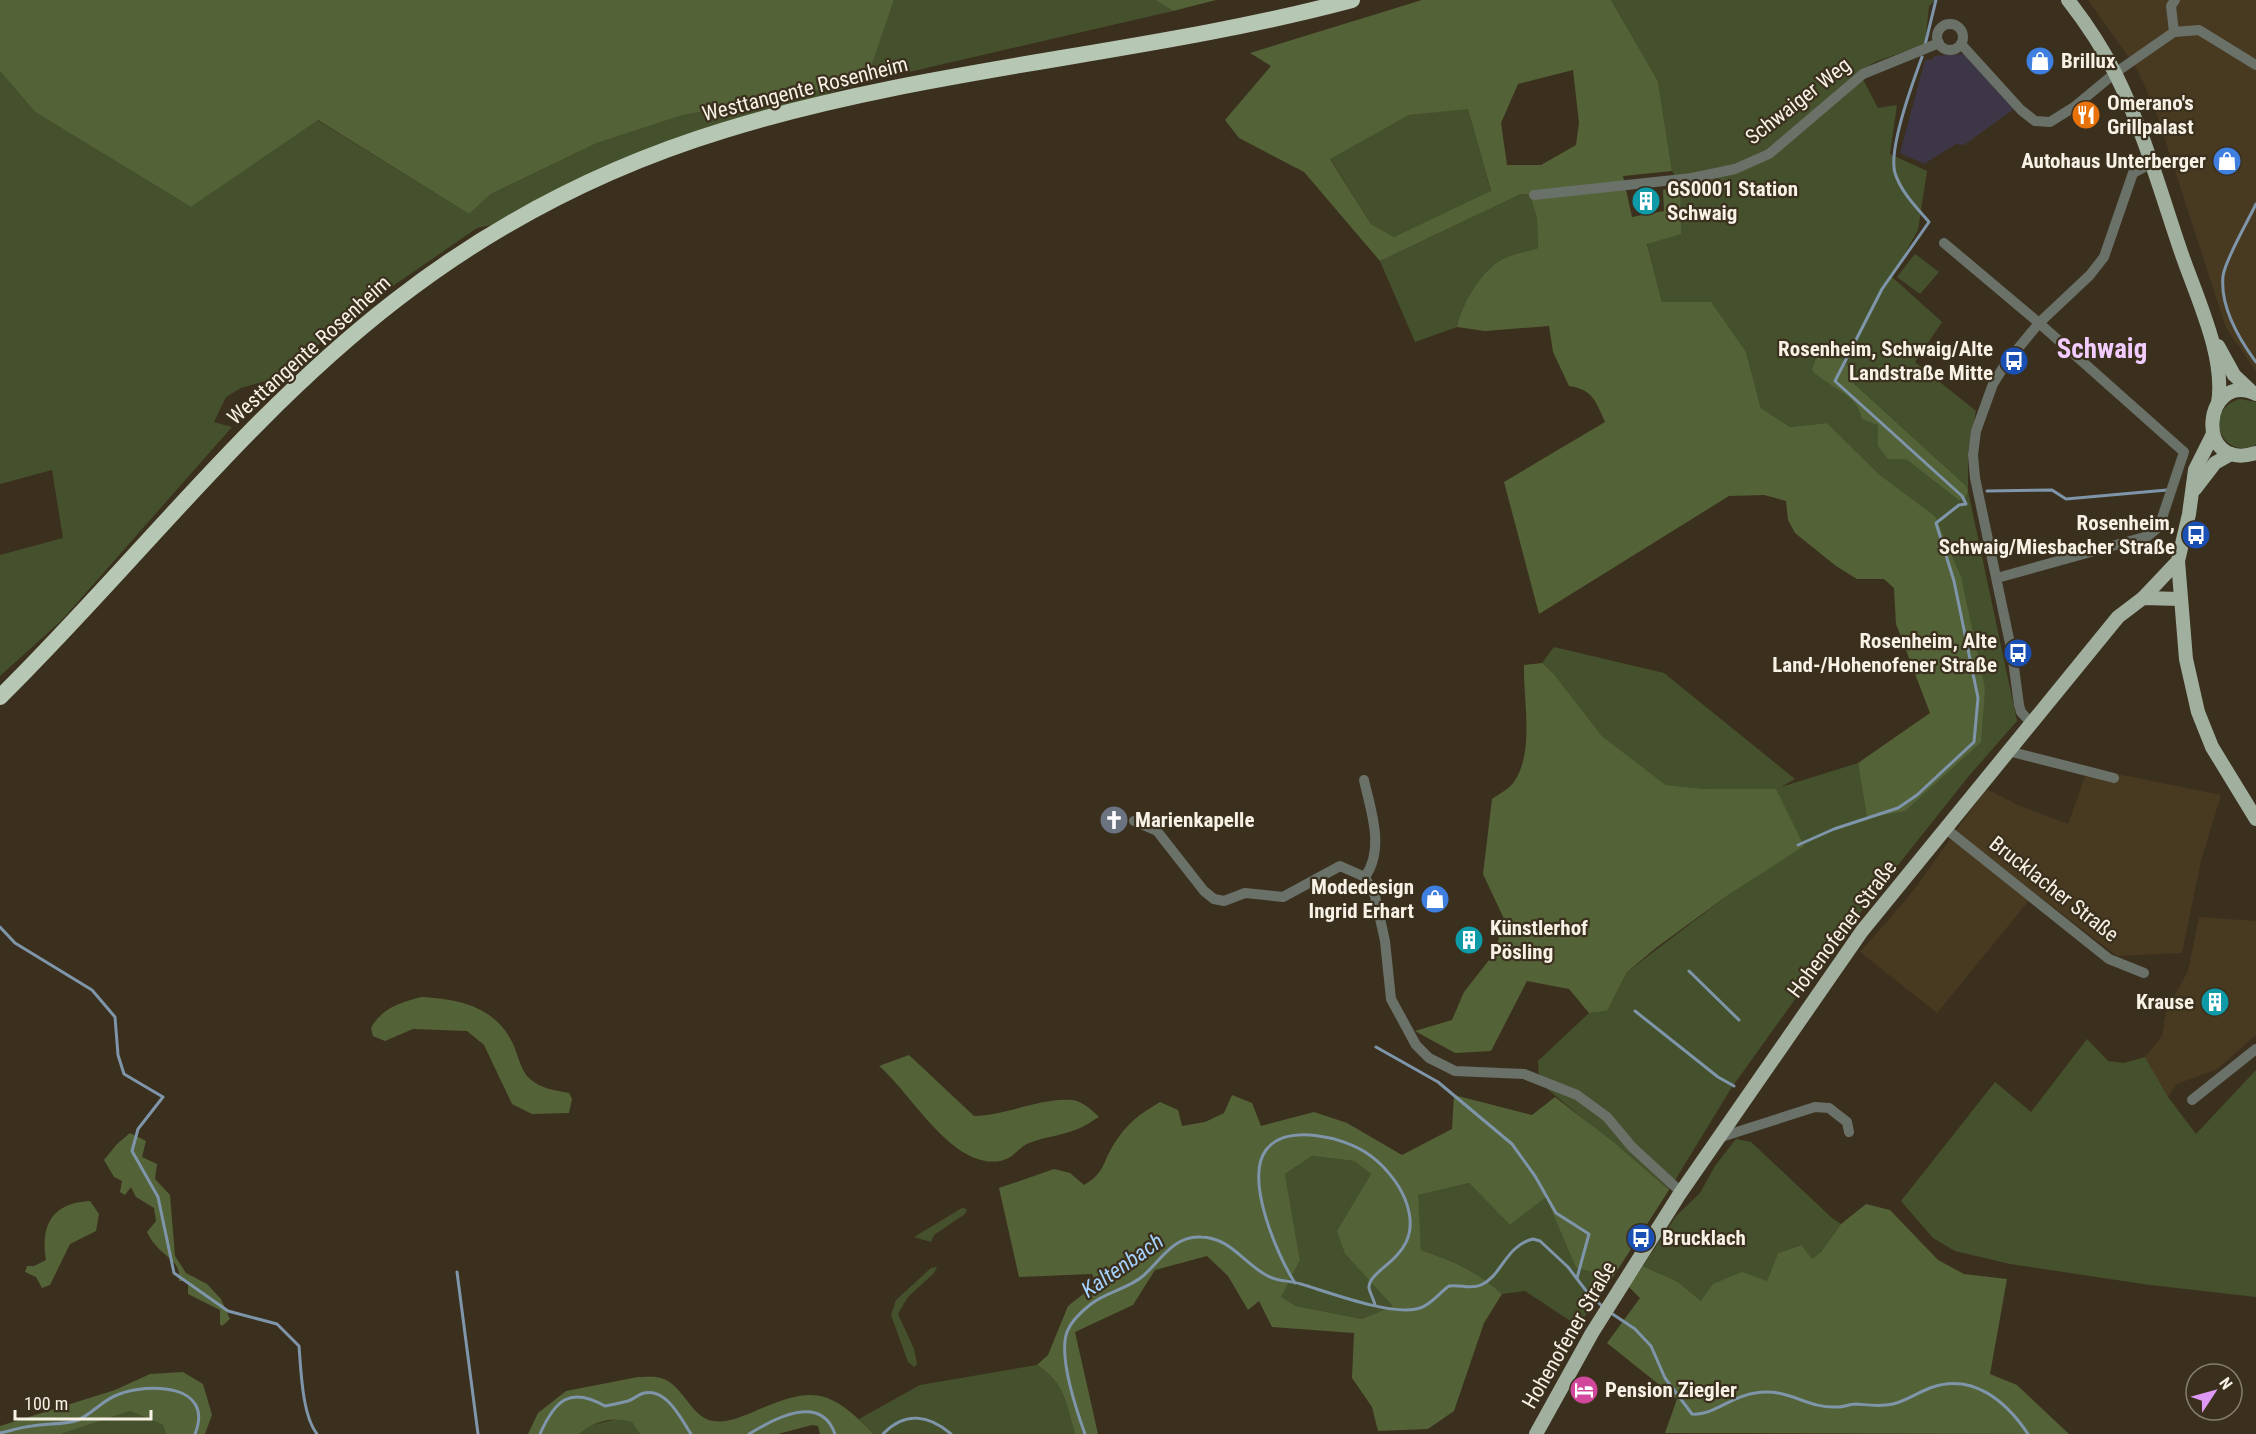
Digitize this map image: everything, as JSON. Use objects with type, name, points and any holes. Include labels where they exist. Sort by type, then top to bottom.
[{"type":"highway","name":"Westtangente Rosenheim","points":[[0,697],[78,618],[246,434],[338,348],[398,298],[447,263],[510,224],[569,192],[692,141],[800,110],[960,76],[1226,28],[1352,0]]},
{"type":"main road","points":[[2068,0],[2088,26],[2115,73],[2152,163],[2205,322],[2220,380],[2218,403]]},
{"type":"main road","points":[[2205,322],[2234,375],[2254,393]]},
{"type":"main road","points":[[2254,393],[2233,393],[2218,403],[2212,413],[2212,434],[2195,470],[2178,561],[2186,659],[2198,712],[2229,778],[2256,819]]},
{"type":"main road","points":[[2212,434],[2223,449],[2231,454],[2242,456],[2256,453]]},
{"type":"main road","points":[[2192,493],[2204,474],[2215,463],[2231,454]]},
{"type":"main road","name":"Hohenofener Straße","points":[[1536,1434],[1556,1394],[1592,1333],[1681,1192],[1862,931],[2118,617],[2143,598],[2178,561]]},
{"type":"main road","points":[[2143,598],[2180,599]]},
{"type":"street","points":[[2175,0],[2171,6],[2174,32],[2199,30],[2256,64]]},
{"type":"street","name":"Schwaiger Weg","points":[[1961,44],[1952,50],[1944,49],[1939,43],[1938,36],[1941,28],[1952,25],[1962,32],[1961,44],[2021,110],[2035,121],[2050,122],[2074,107],[2115,73],[2174,32]]},
{"type":"street","name":"Schwaiger Weg","points":[[1534,195],[1692,178],[1735,169],[1769,154],[1863,74],[1939,43]]},
{"type":"street","points":[[2031,723],[2021,712],[2019,705],[2012,653],[1976,478],[1973,455],[1976,431],[1993,384],[2039,322],[2090,275],[2104,258],[2133,173],[2152,163]]},
{"type":"street","points":[[1944,243],[2039,322],[2184,452],[2159,527],[2148,536],[1997,578]]},
{"type":"street","points":[[2008,751],[2114,778]]},
{"type":"street","points":[[1364,780],[1376,837],[1374,864],[1365,877]]},
{"type":"street","points":[[1134,822],[1157,831],[1204,891],[1214,899],[1224,901],[1245,893],[1283,897],[1340,866],[1365,877],[1375,896],[1385,941],[1390,999],[1416,1045],[1430,1058],[1455,1071],[1524,1074],[1577,1095],[1607,1117],[1632,1147],[1681,1192]]},
{"type":"street","name":"Brucklacher Straße","points":[[1946,828],[2109,959],[2144,973]]},
{"type":"street","points":[[2192,1100],[2256,1049]]},
{"type":"street","points":[[1718,1138],[1815,1107],[1829,1108],[1847,1122],[1849,1132]]},
{"type":"shaded area","points":[[2088,0],[2256,0],[2256,371],[2226,328],[2155,109],[2137,69]]},
{"type":"shaded area","points":[[1964,54],[2014,109],[1964,145],[1956,144],[1924,164],[1900,153],[1925,60],[1931,60],[1935,56]]},
{"type":"shaded area","points":[[2088,768],[2221,795],[2201,861],[2182,953],[2117,956],[2035,893],[1937,1013],[1860,952],[1910,895],[1986,789],[2020,806],[2068,824]]},
{"type":"shaded area","points":[[2199,917],[2256,921],[2256,1035],[2217,1069],[2177,1084],[2168,1097],[2145,1057],[2162,1036],[2166,1011],[2188,971]]},
{"type":"green space","points":[[0,0],[894,0],[866,82],[683,115],[597,143],[491,194],[469,214],[318,120],[191,207],[35,112],[0,71]]},
{"type":"green space","points":[[894,0],[1155,0],[1173,11],[866,82]]},
{"type":"green space","points":[[1155,0],[1216,0],[1173,11]]},
{"type":"green space","points":[[1422,0],[1611,0],[1658,81],[1672,171],[1623,176],[1632,217],[1664,211],[1663,190],[1680,185],[1681,234],[1647,244],[1662,302],[1711,302],[1746,352],[1761,408],[1790,427],[1827,423],[1880,475],[1935,516],[1961,577],[1985,689],[1981,742],[1905,811],[1867,818],[1858,763],[1930,713],[1896,624],[1894,588],[1884,579],[1857,579],[1836,566],[1795,533],[1788,520],[1786,501],[1764,495],[1729,496],[1539,614],[1504,482],[1605,422],[1599,408],[1588,393],[1569,386],[1553,352],[1549,326],[1485,331],[1457,327],[1467,299],[1486,272],[1505,258],[1538,248],[1537,219],[1530,195],[1521,194],[1380,261],[1304,172],[1239,138],[1225,120],[1271,66],[1250,53]],"holes":[[[1573,70],[1579,123],[1576,145],[1541,165],[1507,165],[1501,123],[1518,84]],[[1468,109],[1491,191],[1394,237],[1371,224],[1330,159],[1409,115]]]},
{"type":"green space","points":[[1611,0],[1936,0],[1929,6],[1925,44],[1875,62],[1859,72],[1878,108],[1897,105],[1890,154],[1927,171],[1918,230],[1892,277],[1942,322],[1915,362],[1976,411],[1968,451],[1968,491],[2017,721],[1968,777],[1829,952],[1732,1087],[1669,1190],[1539,1082],[1538,1061],[1589,1013],[1607,1011],[1627,972],[1731,893],[1706,789],[1666,785],[1602,736],[1554,674],[1542,663],[1554,647],[1664,673],[1795,779],[1781,787],[1858,763],[1867,818],[1981,742],[1935,516],[1880,475],[1827,423],[1790,427],[1761,408],[1746,352],[1662,302],[1647,243],[1680,185],[1672,171],[1658,81]],"holes":[[[1818,355],[1849,367],[1849,379],[1965,485]]]},
{"type":"green space","points":[[0,71],[35,112],[191,207],[317,120],[469,214],[491,194],[597,143],[683,115],[866,82],[708,130],[496,224],[477,228],[361,308],[283,376],[241,388],[226,397],[214,422],[232,427],[61,621],[0,676],[0,555],[63,538],[52,470],[0,484]]},
{"type":"green space","points":[[1468,108],[1491,192],[1394,237],[1371,224],[1330,158],[1409,115]]},
{"type":"green space","points":[[1521,194],[1530,195],[1537,219],[1538,248],[1505,258],[1486,272],[1467,299],[1457,327],[1415,342],[1380,261]]},
{"type":"green space","points":[[1915,254],[1939,272],[1920,294],[1897,277]]},
{"type":"green space","points":[[1817,355],[1839,356],[1849,367],[1849,379],[1965,485],[1968,491],[1965,498],[1959,500],[1906,459],[1888,459],[1878,446],[1878,425],[1862,419],[1860,410],[1849,397],[1812,370]]},
{"type":"green space","points":[[2240,399],[2256,402],[2256,445],[2244,448],[2226,441],[2219,423],[2221,413],[2228,405]]},
{"type":"green space","points":[[1542,663],[1554,674],[1602,736],[1666,785],[1706,789],[1776,789],[1804,846],[1731,893],[1627,972],[1607,1011],[1589,1013],[1569,989],[1527,981],[1491,1051],[1455,1053],[1415,1031],[1452,1020],[1464,992],[1493,955],[1505,921],[1483,874],[1492,799],[1512,785],[1520,770],[1526,741],[1524,665]]},
{"type":"green space","points":[[422,997],[463,1003],[476,1008],[498,1022],[514,1046],[522,1069],[527,1076],[543,1087],[569,1093],[572,1099],[569,1113],[532,1114],[512,1104],[484,1045],[467,1031],[413,1029],[385,1041],[373,1036],[371,1028],[386,1011]]},
{"type":"green space","points":[[2087,1039],[2108,1061],[2124,1063],[2145,1057],[2168,1097],[2196,1134],[2256,1070],[2256,1297],[2150,1285],[2010,1264],[1955,1251],[1933,1238],[1901,1201],[1995,1082],[2031,1112]]},
{"type":"green space","points":[[909,1055],[974,1116],[1047,1102],[1072,1100],[1083,1104],[1099,1117],[1075,1130],[1027,1144],[1004,1160],[982,1160],[965,1153],[949,1142],[879,1066]]},
{"type":"green space","points":[[1232,1095],[1252,1103],[1261,1126],[1314,1112],[1347,1123],[1402,1155],[1452,1129],[1454,1095],[1532,1115],[1555,1097],[1612,1141],[1669,1190],[1613,1277],[1576,1268],[1546,1197],[1510,1225],[1469,1183],[1418,1195],[1421,1250],[1464,1268],[1502,1294],[1484,1323],[1454,1411],[1428,1429],[1378,1431],[1372,1407],[1352,1378],[1354,1333],[1272,1327],[1259,1301],[1248,1310],[1228,1276],[1207,1256],[1155,1270],[1133,1305],[1075,1332],[1098,1434],[1075,1434],[1059,1387],[1037,1365],[1048,1355],[1068,1306],[1096,1284],[1092,1274],[1019,1277],[999,1188],[1054,1169],[1070,1173],[1084,1185],[1100,1172],[1114,1144],[1129,1125],[1160,1102],[1178,1110],[1182,1126],[1205,1122],[1224,1113]],"holes":[[[1312,1156],[1354,1161],[1371,1174],[1337,1231],[1345,1254],[1393,1306],[1362,1319],[1296,1306],[1281,1297],[1300,1260],[1285,1174]]]},
{"type":"green space","points":[[130,1133],[146,1141],[142,1157],[157,1164],[155,1179],[170,1195],[175,1256],[186,1273],[207,1284],[221,1299],[230,1319],[222,1326],[220,1310],[188,1294],[188,1281],[179,1281],[176,1266],[149,1236],[147,1232],[156,1221],[154,1208],[136,1197],[131,1187],[125,1195],[120,1192],[122,1181],[114,1177],[104,1160]]},
{"type":"green space","points":[[1736,1139],[1751,1142],[1841,1224],[1821,1252],[1812,1260],[1800,1245],[1778,1253],[1767,1281],[1701,1301],[1678,1282],[1643,1266],[1676,1216],[1700,1193],[1715,1166]]},
{"type":"green space","points":[[1312,1156],[1354,1161],[1371,1174],[1338,1231],[1345,1254],[1394,1306],[1362,1319],[1296,1306],[1280,1297],[1300,1260],[1285,1174]]},
{"type":"green space","points":[[1469,1183],[1510,1225],[1546,1196],[1576,1268],[1613,1277],[1578,1326],[1525,1291],[1502,1294],[1464,1267],[1421,1250],[1417,1195]]},
{"type":"green space","points":[[90,1201],[99,1214],[96,1231],[70,1244],[50,1285],[42,1288],[36,1277],[25,1272],[27,1266],[34,1266],[46,1260],[45,1236],[52,1218],[67,1206]]},
{"type":"green space","points":[[1866,1204],[1890,1210],[1938,1260],[1964,1274],[2007,1279],[1990,1374],[2017,1385],[2069,1434],[1665,1433],[1677,1399],[1607,1343],[1640,1298],[1629,1287],[1643,1266],[1678,1282],[1701,1301],[1713,1284],[1742,1272],[1767,1281],[1778,1253],[1801,1245],[1812,1259],[1821,1252],[1841,1224]]},
{"type":"green space","points":[[962,1208],[967,1209],[965,1214],[934,1235],[931,1242],[914,1237]]},
{"type":"green space","points":[[937,1267],[934,1273],[908,1297],[898,1314],[914,1349],[917,1364],[914,1367],[908,1362],[891,1315],[896,1300],[931,1268]]},
{"type":"green space","points":[[1037,1365],[1059,1387],[1075,1434],[874,1434],[859,1419],[920,1385]]},
{"type":"green space","points":[[183,1372],[203,1384],[212,1415],[205,1434],[166,1434],[163,1425],[130,1411],[61,1434],[0,1434],[0,1426],[115,1390],[150,1374]]},
{"type":"green space","points":[[638,1377],[659,1377],[669,1382],[699,1414],[713,1421],[734,1419],[790,1398],[805,1395],[818,1396],[844,1407],[874,1434],[820,1434],[818,1426],[812,1425],[778,1434],[640,1434],[632,1422],[611,1420],[597,1423],[579,1434],[528,1434],[538,1413],[566,1391]]},
{"type":"green space","points":[[130,1411],[163,1425],[166,1434],[61,1434]]},
{"type":"green space","points":[[621,1418],[632,1421],[640,1434],[579,1434],[588,1426]]},
{"type":"waterway","points":[[1925,45],[1936,0]]},
{"type":"waterway","points":[[1798,845],[1834,829],[1898,808],[1917,795],[1974,742],[1978,698],[1954,581],[1936,523],[1959,505],[1966,504],[1962,496],[1835,381],[1882,289],[1929,222],[1901,187],[1895,173],[1894,162],[1902,115],[1922,57]]},
{"type":"waterway","points":[[2256,204],[2237,240],[2223,276],[2224,299],[2232,322],[2256,362]]},
{"type":"waterway","points":[[1987,491],[2052,490],[2066,499],[2167,490]]},
{"type":"waterway","points":[[0,927],[15,943],[92,990],[115,1017],[118,1055],[124,1074],[163,1097],[138,1129],[132,1151],[158,1197],[174,1273],[228,1311],[277,1324],[299,1346],[305,1404],[317,1434]]},
{"type":"waterway","points":[[1689,971],[1739,1020]]},
{"type":"waterway","points":[[1635,1011],[1718,1077],[1734,1086]]},
{"type":"waterway","points":[[1376,1047],[1438,1082],[1512,1144],[1535,1176],[1556,1213],[1589,1234],[1577,1278]]},
{"type":"waterway","name":"Kaltenbach","points":[[1295,1283],[1280,1255],[1266,1218],[1261,1198],[1260,1163],[1266,1150],[1275,1142],[1287,1137],[1316,1135],[1345,1142],[1374,1158],[1394,1180],[1405,1199],[1410,1219],[1409,1234],[1395,1257],[1371,1280],[1369,1288],[1375,1305]]},
{"type":"waterway","name":"Kaltenbach","points":[[1085,1434],[1066,1369],[1065,1343],[1069,1328],[1077,1316],[1091,1304],[1143,1276],[1168,1250],[1191,1237],[1211,1238],[1228,1246],[1258,1270],[1274,1279],[1297,1283],[1378,1306],[1408,1310],[1424,1306],[1449,1286],[1481,1285],[1494,1275],[1516,1248],[1533,1239],[1540,1241],[1568,1267],[1587,1292],[1603,1307]]},
{"type":"waterway","points":[[457,1272],[478,1434]]},
{"type":"waterway","name":"Kaltenbach","points":[[1611,1313],[1635,1329],[1651,1346],[1665,1378],[1692,1414],[1707,1412],[1755,1393],[1778,1393],[1826,1407],[1856,1404],[1874,1406],[1893,1404],[1945,1384],[1960,1384],[1974,1387],[1998,1401],[2028,1434]]},
{"type":"waterway","name":"Kaltenbach","points":[[0,1433],[43,1424],[73,1422],[117,1395],[130,1391],[161,1388],[188,1396],[196,1405],[199,1417],[195,1434]]},
{"type":"waterway","name":"Kaltenbach","points":[[540,1434],[552,1412],[565,1400],[582,1397],[605,1406],[628,1401],[644,1393],[660,1395],[666,1400],[678,1413],[691,1434]]},
{"type":"waterway","name":"Kaltenbach","points":[[749,1434],[784,1416],[808,1412],[819,1414],[828,1422],[835,1434]]},
{"type":"waterway","name":"Kaltenbach","points":[[883,1434],[900,1422],[917,1418],[934,1423],[951,1434]]},
{"type":"place","name":"Brillux","points":[[2040,61]]},
{"type":"place","name":"Omerano's Grillpalast","points":[[2086,115]]},
{"type":"place","name":"Autohaus Unterberger","points":[[2227,161]]},
{"type":"place","name":"GS0001 Station Schwaig","points":[[1646,201]]},
{"type":"place","name":"Rosenheim, Schwaig/Alte Landstraße Mitte","points":[[2014,361]]},
{"type":"place","name":"Rosenheim, Schwaig/Miesbacher Straße","points":[[2196,535]]},
{"type":"place","name":"Rosenheim, Alte Land-/Hohenofener Straße","points":[[2018,653]]},
{"type":"place","name":"Marienkapelle","points":[[1114,820]]},
{"type":"place","name":"Modedesign Ingrid Erhart","points":[[1435,899]]},
{"type":"place","name":"Künstlerhof Pösling","points":[[1469,940]]},
{"type":"place","name":"Krause","points":[[2215,1002]]},
{"type":"place","name":"Brucklach","points":[[1641,1238]]},
{"type":"place","name":"Pension Ziegler","points":[[1584,1390]]},
{"type":"district","name":"Schwaig","points":[[2102,349]]}]
